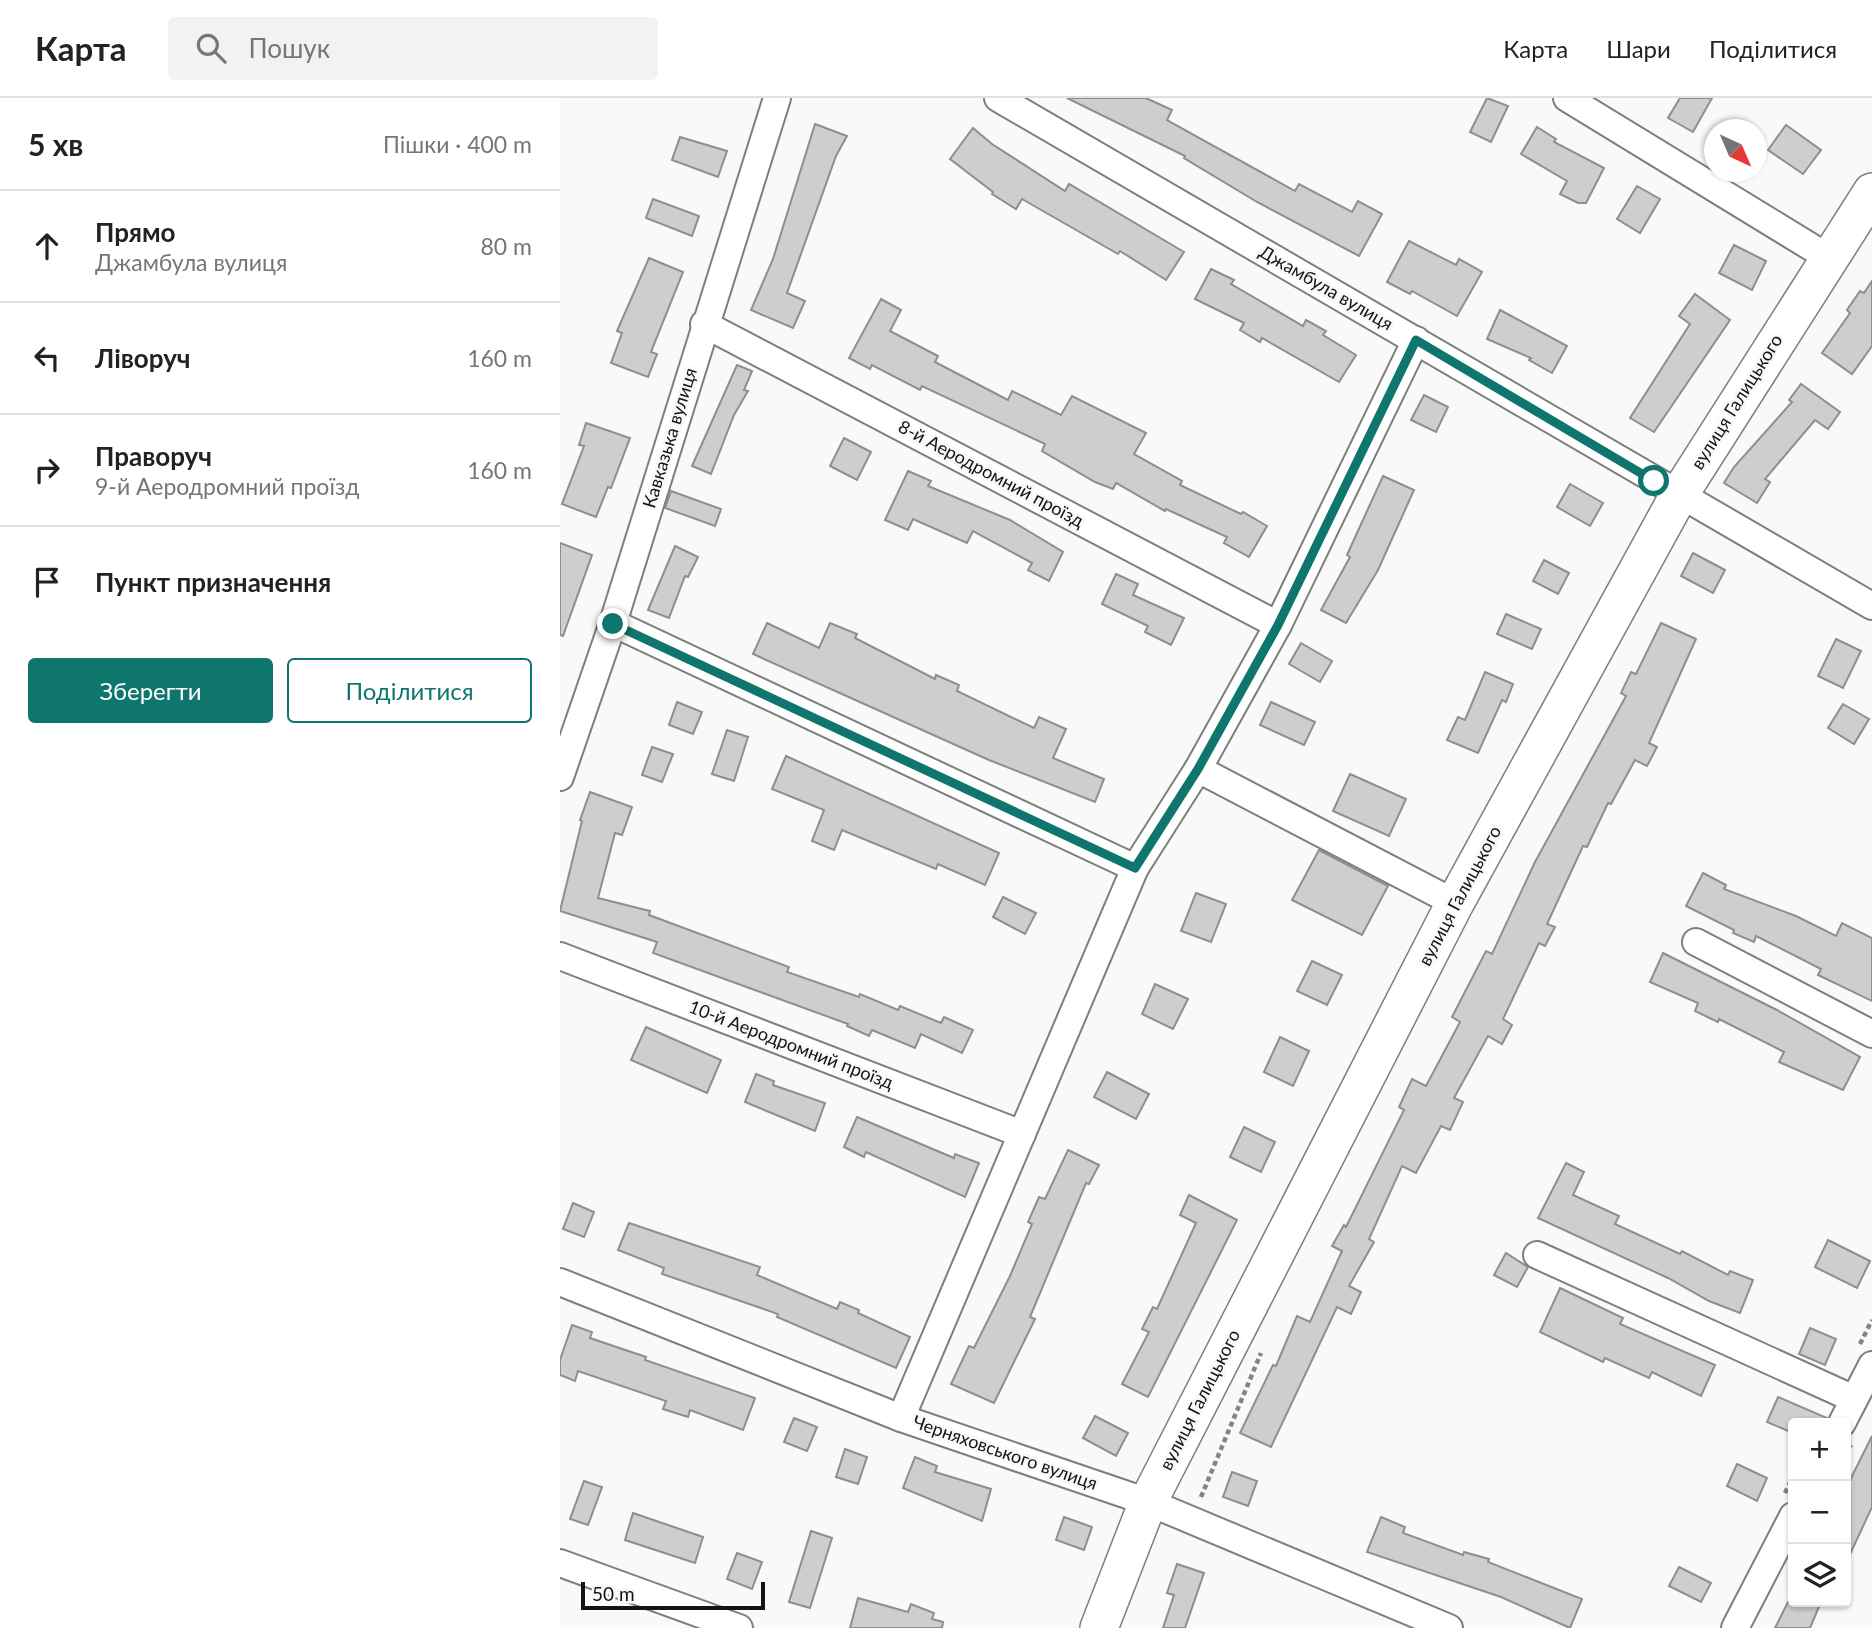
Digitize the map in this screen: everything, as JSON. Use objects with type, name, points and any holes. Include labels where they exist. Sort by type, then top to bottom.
[{"type":"street","name":"Кавказька вулиця","points":[[560,777],[613,624],[777,98]]},
{"type":"street","name":"Джамбула вулиця","points":[[998,98],[1872,606]]},
{"type":"street","points":[[1567,98],[1829,258]]},
{"type":"street","name":"вулиця Галицького","points":[[1099,1628],[1148,1502],[1455,903],[1678,495],[1872,192]]},
{"type":"street","name":"8-й Аеродромний проїзд","points":[[705,324],[1278,625]]},
{"type":"street","points":[[901,1418],[1135,868],[1198,769],[1278,625],[1416,340]]},
{"type":"street","points":[[613,624],[1135,868]]},
{"type":"street","points":[[1198,769],[1455,903]]},
{"type":"street","points":[[1696,942],[1872,1034]]},
{"type":"street","name":"10-й Аеродромний проїзд","points":[[560,956],[1022,1134]]},
{"type":"street","points":[[1537,1255],[1854,1399]]},
{"type":"street","name":"Черняховського вулиця","points":[[560,1282],[901,1418],[1148,1502],[1449,1628]]},
{"type":"street","points":[[1844,1418],[1872,1365]]},
{"type":"street","points":[[1735,1628],[1788,1526]]},
{"type":"street","points":[[560,1563],[739,1628]]},
{"type":"building","points":[[1067,98],[1146,98],[1172,110],[1167,120],[1295,191],[1299,184],[1352,212],[1358,201],[1382,214],[1359,256],[1257,202],[1184,158],[1185,156]]},
{"type":"building","points":[[1487,98],[1508,106],[1491,142],[1470,132]]},
{"type":"building","points":[[1680,98],[1712,98],[1693,132],[1668,118]]},
{"type":"building","points":[[815,124],[847,136],[836,156],[787,293],[805,301],[793,328],[751,310],[773,259]]},
{"type":"building","points":[[1786,125],[1821,150],[1803,174],[1768,150]]},
{"type":"building","points":[[1537,127],[1556,139],[1554,142],[1604,168],[1586,203],[1578,203],[1560,194],[1567,181],[1521,154]]},
{"type":"building","points":[[973,128],[992,144],[1065,191],[1069,184],[1184,252],[1166,280],[1120,251],[1118,254],[1022,199],[1016,209],[992,194],[993,192],[950,159]]},
{"type":"building","points":[[680,137],[727,151],[718,177],[672,160]]},
{"type":"building","points":[[1637,186],[1660,199],[1640,233],[1617,219]]},
{"type":"building","points":[[653,199],[699,216],[692,236],[646,218]]},
{"type":"building","points":[[1409,241],[1456,265],[1459,259],[1482,272],[1457,316],[1412,291],[1410,294],[1387,282]]},
{"type":"building","points":[[1734,245],[1766,261],[1752,290],[1719,273]]},
{"type":"building","points":[[649,258],[683,272],[651,352],[657,354],[648,377],[611,363],[622,333],[617,331]]},
{"type":"building","points":[[1211,269],[1234,280],[1231,284],[1303,326],[1306,320],[1326,331],[1323,335],[1356,355],[1339,382],[1262,338],[1260,342],[1240,330],[1244,323],[1195,299]]},
{"type":"building","points":[[1872,281],[1872,346],[1852,374],[1822,353],[1850,313],[1847,310],[1860,291],[1864,293]]},
{"type":"building","points":[[1695,294],[1730,320],[1654,432],[1630,418],[1690,324],[1679,316]]},
{"type":"building","points":[[881,299],[901,310],[890,331],[938,356],[935,362],[1008,400],[1012,391],[1061,415],[1072,396],[1146,433],[1134,454],[1182,481],[1180,485],[1241,514],[1243,512],[1267,526],[1249,557],[1224,543],[1227,537],[1166,509],[1165,511],[1116,483],[1113,489],[1095,482],[1042,451],[1045,444],[922,386],[920,390],[872,365],[870,369],[849,358]]},
{"type":"building","points":[[1500,310],[1567,346],[1552,373],[1529,360],[1531,358],[1487,339]]},
{"type":"building","points":[[737,365],[752,371],[744,390],[748,391],[734,415],[711,474],[692,466]]},
{"type":"building","points":[[1801,384],[1840,412],[1828,429],[1815,420],[1765,479],[1770,482],[1757,503],[1724,483],[1734,467],[1792,402],[1789,400]]},
{"type":"building","points":[[1424,395],[1448,407],[1436,432],[1411,420]]},
{"type":"building","points":[[586,423],[630,438],[611,488],[608,487],[596,517],[562,504],[584,446],[579,445]]},
{"type":"building","points":[[844,438],[871,452],[857,480],[830,466]]},
{"type":"building","points":[[908,471],[931,481],[928,486],[1010,520],[1063,552],[1049,581],[1028,570],[1032,563],[973,531],[967,543],[913,519],[908,530],[885,520]]},
{"type":"building","points":[[1383,476],[1414,490],[1378,570],[1346,623],[1321,610],[1350,557],[1347,555]]},
{"type":"building","points":[[1570,484],[1603,503],[1590,526],[1557,507]]},
{"type":"building","points":[[671,491],[721,509],[715,526],[665,508]]},
{"type":"building","points":[[560,543],[592,555],[563,636],[560,635]]},
{"type":"building","points":[[675,546],[698,557],[688,577],[685,576],[669,618],[648,610]]},
{"type":"building","points":[[1693,553],[1725,570],[1713,593],[1681,576]]},
{"type":"building","points":[[1544,560],[1569,573],[1558,594],[1533,581]]},
{"type":"building","points":[[1116,574],[1138,584],[1133,595],[1184,618],[1171,645],[1145,632],[1148,626],[1102,604]]},
{"type":"building","points":[[1506,614],[1541,629],[1532,649],[1497,634]]},
{"type":"building","points":[[767,623],[819,648],[830,623],[857,634],[855,638],[935,679],[936,675],[959,685],[957,691],[1034,728],[1039,717],[1066,729],[1053,758],[1104,779],[1095,802],[989,760],[753,654]]},
{"type":"building","points":[[1661,623],[1696,639],[1649,743],[1657,747],[1647,766],[1635,760],[1611,804],[1608,803],[1587,847],[1583,846],[1547,924],[1555,927],[1545,946],[1539,943],[1503,1019],[1512,1025],[1502,1044],[1488,1036],[1454,1098],[1463,1102],[1450,1130],[1441,1126],[1416,1173],[1402,1166],[1369,1239],[1374,1242],[1349,1286],[1361,1292],[1351,1314],[1337,1307],[1271,1447],[1240,1433],[1273,1365],[1276,1366],[1297,1316],[1310,1322],[1342,1251],[1332,1246],[1344,1225],[1346,1227],[1404,1110],[1399,1107],[1412,1079],[1426,1086],[1460,1022],[1452,1017],[1486,951],[1492,954],[1535,862],[1626,696],[1621,693],[1631,672],[1636,674]]},
{"type":"building","points":[[1836,639],[1861,651],[1843,688],[1818,676]]},
{"type":"building","points":[[1301,643],[1332,661],[1320,682],[1289,664]]},
{"type":"building","points":[[1485,672],[1513,684],[1506,702],[1502,700],[1478,753],[1447,740],[1458,717],[1465,720]]},
{"type":"building","points":[[677,702],[702,712],[693,734],[669,725]]},
{"type":"building","points":[[1271,702],[1315,722],[1304,745],[1260,725]]},
{"type":"building","points":[[1843,704],[1869,719],[1854,744],[1828,728]]},
{"type":"building","points":[[727,730],[748,737],[734,781],[712,774]]},
{"type":"building","points":[[652,747],[673,754],[662,782],[642,775]]},
{"type":"building","points":[[786,756],[999,853],[985,885],[938,864],[936,869],[842,830],[834,850],[812,841],[824,810],[772,789]]},
{"type":"building","points":[[1350,774],[1406,799],[1389,836],[1333,811]]},
{"type":"building","points":[[590,792],[632,807],[622,835],[615,833],[598,898],[650,911],[649,915],[789,967],[787,972],[859,997],[860,994],[898,1010],[900,1006],[941,1023],[944,1017],[973,1030],[962,1053],[921,1034],[915,1048],[872,1030],[869,1036],[847,1026],[848,1024],[653,953],[657,942],[560,911],[582,821],[580,820]]},
{"type":"building","points":[[1319,850],[1388,886],[1362,935],[1292,900]]},
{"type":"building","points":[[1703,873],[1726,885],[1724,889],[1796,916],[1836,936],[1842,923],[1872,938],[1872,1001],[1818,975],[1821,969],[1756,936],[1754,942],[1733,933],[1734,930],[1686,906]]},
{"type":"building","points":[[1196,893],[1226,904],[1211,942],[1181,931]]},
{"type":"building","points":[[1003,897],[1036,913],[1025,934],[993,917]]},
{"type":"building","points":[[1663,953],[1777,1010],[1860,1057],[1843,1090],[1779,1062],[1784,1052],[1719,1019],[1718,1022],[1695,1011],[1698,1003],[1650,982]]},
{"type":"building","points":[[1312,961],[1342,975],[1327,1005],[1297,991]]},
{"type":"building","points":[[1155,984],[1188,999],[1173,1029],[1142,1014]]},
{"type":"building","points":[[646,1027],[721,1060],[707,1093],[631,1060]]},
{"type":"building","points":[[1280,1037],[1309,1051],[1293,1086],[1264,1072]]},
{"type":"building","points":[[1107,1072],[1149,1094],[1136,1119],[1094,1097]]},
{"type":"building","points":[[756,1074],[774,1081],[773,1085],[825,1103],[815,1131],[745,1102]]},
{"type":"building","points":[[857,1117],[954,1158],[955,1154],[979,1163],[965,1197],[866,1152],[864,1157],[844,1147]]},
{"type":"building","points":[[1244,1127],[1275,1142],[1261,1172],[1230,1157]]},
{"type":"building","points":[[1068,1150],[1099,1165],[1089,1184],[1086,1183],[1030,1317],[1035,1319],[994,1403],[951,1384],[969,1346],[974,1348],[1010,1276],[1032,1224],[1028,1222],[1039,1197],[1045,1199]]},
{"type":"building","points":[[1566,1163],[1584,1172],[1573,1195],[1619,1216],[1615,1224],[1680,1254],[1682,1251],[1728,1275],[1730,1271],[1753,1280],[1740,1313],[1709,1301],[1668,1278],[1538,1218]]},
{"type":"building","points":[[1189,1195],[1237,1220],[1148,1397],[1122,1384],[1149,1332],[1142,1329],[1153,1307],[1157,1309],[1196,1223],[1180,1215]]},
{"type":"building","points":[[573,1203],[594,1212],[584,1237],[563,1229]]},
{"type":"building","points":[[629,1223],[760,1267],[757,1275],[837,1309],[840,1302],[910,1337],[896,1368],[777,1317],[778,1314],[662,1274],[664,1268],[618,1250]]},
{"type":"building","points":[[1828,1240],[1870,1261],[1857,1288],[1815,1267]]},
{"type":"building","points":[[1506,1253],[1528,1267],[1517,1287],[1494,1275]]},
{"type":"building","points":[[1560,1288],[1623,1318],[1620,1324],[1715,1365],[1701,1396],[1652,1372],[1649,1378],[1605,1358],[1603,1362],[1540,1332]]},
{"type":"building","points":[[572,1325],[592,1332],[590,1338],[646,1357],[645,1360],[755,1398],[743,1430],[690,1410],[688,1417],[663,1409],[666,1401],[578,1371],[575,1381],[560,1375],[560,1360]]},
{"type":"building","points":[[1810,1328],[1836,1339],[1825,1365],[1799,1354]]},
{"type":"building","points":[[1778,1397],[1827,1418],[1788,1418],[1788,1431],[1767,1422]]},
{"type":"building","points":[[1095,1416],[1128,1433],[1116,1456],[1083,1438]]},
{"type":"building","points":[[794,1418],[817,1427],[807,1451],[784,1442]]},
{"type":"building","points":[[1872,1436],[1872,1507],[1851,1552],[1851,1481]]},
{"type":"building","points":[[845,1449],[867,1457],[858,1484],[836,1477]]},
{"type":"building","points":[[915,1457],[937,1466],[935,1472],[991,1489],[982,1521],[903,1488]]},
{"type":"building","points":[[1737,1464],[1767,1478],[1757,1501],[1727,1486]]},
{"type":"building","points":[[1232,1472],[1257,1481],[1248,1506],[1223,1497]]},
{"type":"building","points":[[584,1481],[602,1487],[588,1525],[570,1519]]},
{"type":"building","points":[[633,1513],[703,1537],[695,1563],[625,1540]]},
{"type":"building","points":[[1064,1517],[1092,1527],[1084,1550],[1056,1540]]},
{"type":"building","points":[[1381,1517],[1405,1527],[1403,1533],[1463,1555],[1464,1552],[1489,1559],[1488,1562],[1582,1599],[1570,1628],[1501,1597],[1367,1552]]},
{"type":"building","points":[[811,1531],[832,1538],[810,1608],[789,1602]]},
{"type":"building","points":[[737,1553],[762,1562],[752,1589],[727,1579]]},
{"type":"building","points":[[1177,1564],[1204,1573],[1185,1628],[1163,1628],[1174,1595],[1167,1593]]},
{"type":"building","points":[[1679,1567],[1711,1583],[1701,1602],[1669,1586]]},
{"type":"building","points":[[858,1598],[908,1612],[911,1604],[934,1613],[932,1619],[943,1622],[942,1628],[850,1628]]},
{"type":"building","points":[[1788,1602],[1788,1607],[1819,1607],[1810,1628],[1775,1628]]},
{"type":"route","points":[[613,624],[1135,868],[1198,769],[1278,625],[1416,340],[1654,481]]}]
